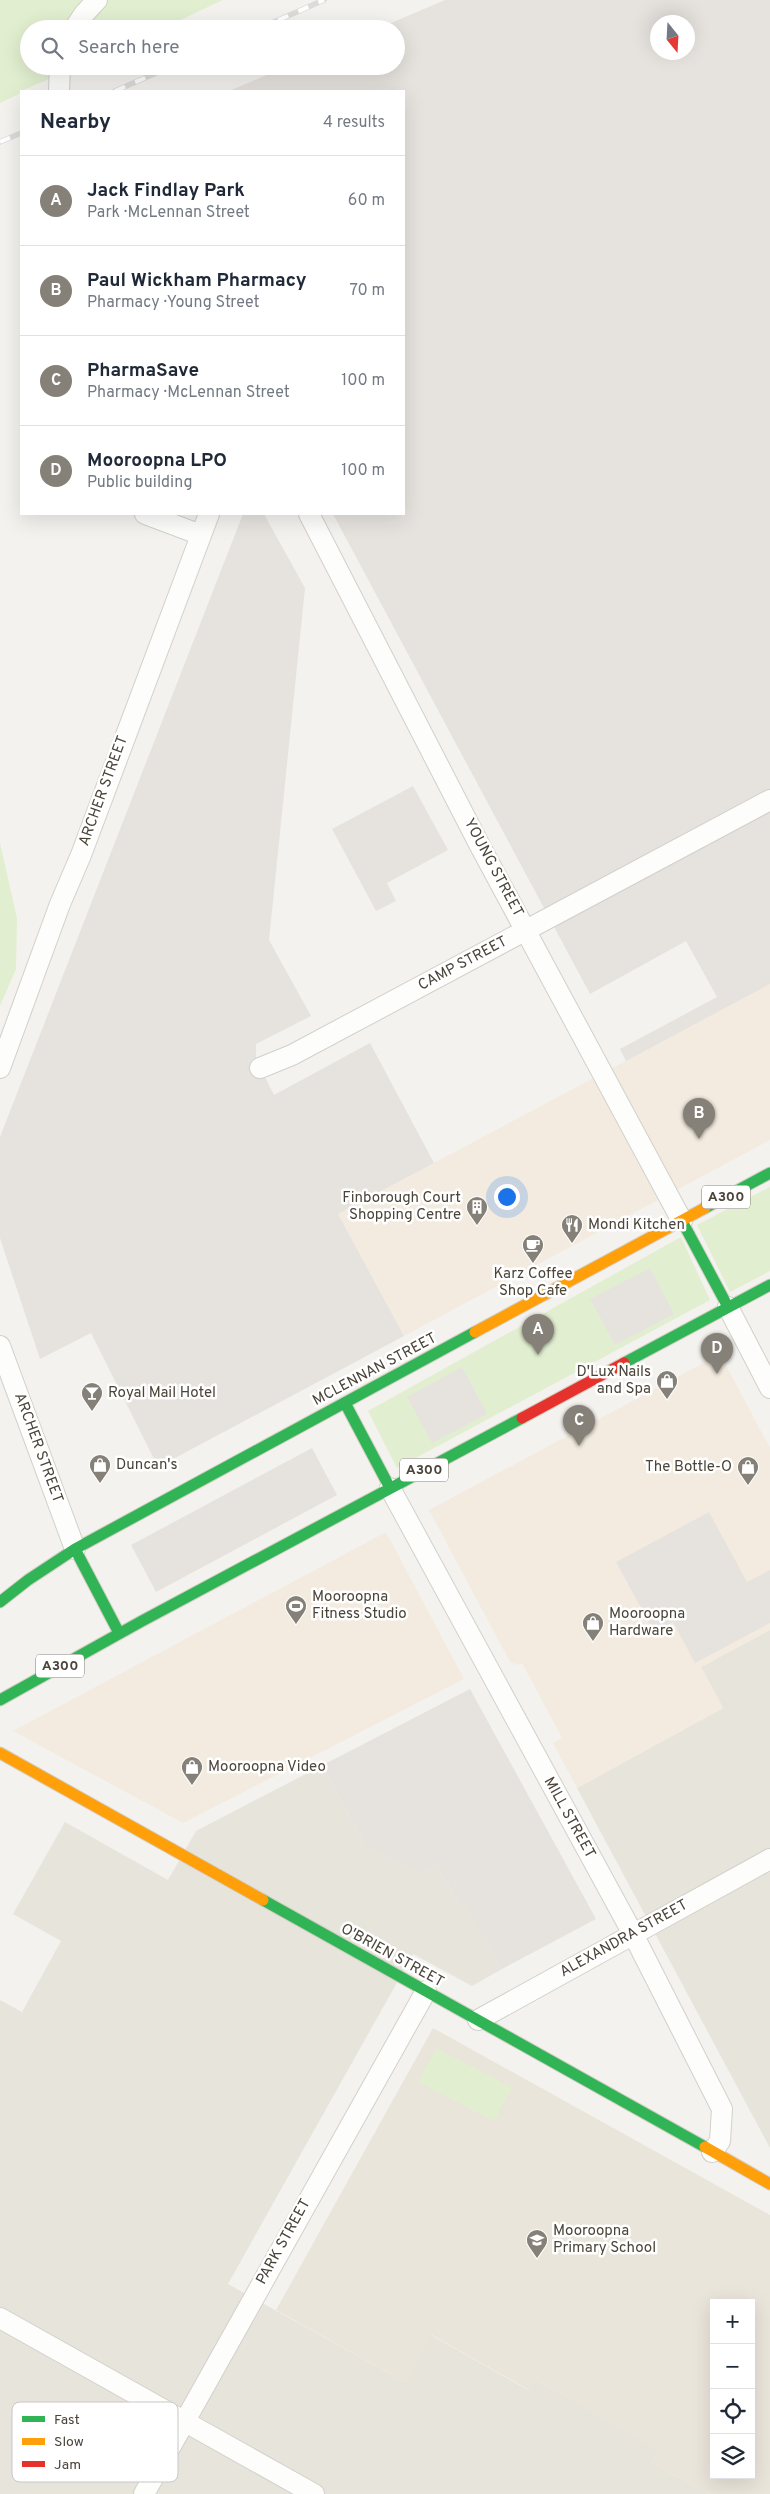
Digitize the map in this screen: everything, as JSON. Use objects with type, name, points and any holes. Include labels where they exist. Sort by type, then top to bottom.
[{"type":"main road","name":"MCLENNAN STREET","points":[[0,1602],[28,1580],[75,1549],[770,1173]]},
{"type":"main road","points":[[682,1220],[728,1307]]},
{"type":"main road","name":"A300","points":[[0,1700],[120,1633],[770,1285]]},
{"type":"main road","points":[[345,1403],[390,1488]]},
{"type":"main road","points":[[75,1549],[120,1633]]},
{"type":"main road","name":"O'BRIEN STREET","points":[[0,1753],[770,2184]]},
{"type":"street","points":[[80,20],[97,0]]},
{"type":"street","points":[[59,90],[60,75]]},
{"type":"street","points":[[148,515],[201,536]]},
{"type":"street","name":"ARCHER STREET","points":[[0,1068],[60,904],[81,855],[209,515]]},
{"type":"street","name":"YOUNG STREET","points":[[310,515],[480,846],[682,1220]]},
{"type":"street","name":"CAMP STREET","points":[[260,1068],[292,1055],[770,800]]},
{"type":"street","points":[[728,1307],[770,1388]]},
{"type":"street","name":"ARCHER STREET","points":[[0,1346],[75,1549]]},
{"type":"street","name":"MILL STREET","points":[[390,1488],[633,1934],[722,2109],[720,2141],[712,2152]]},
{"type":"street","name":"ALEXANDRA STREET","points":[[478,2020],[770,1859]]},
{"type":"street","name":"PARK STREET","points":[[178,2432],[426,1991]]},
{"type":"street","points":[[0,2318],[150,2402]]},
{"type":"street","points":[[178,2418],[314,2494]]},
{"type":"street","name":"PARK STREET","points":[[144,2494],[151,2482]]},
{"type":"shaded area","points":[[445,0],[770,0],[770,984],[626,1061],[620,1049],[717,997],[686,941],[590,994],[334,515],[405,515],[405,90],[231,90],[267,75],[405,75],[405,20],[398,20]]},
{"type":"shaded area","points":[[243,515],[265,515],[305,588],[269,940],[311,1016],[256,1044],[256,1059],[274,1095],[370,1043],[434,1163],[338,1214],[404,1336],[158,1467],[91,1333],[40,1359],[0,1238],[0,1137]]},
{"type":"shaded area","points":[[413,786],[448,850],[387,883],[396,901],[376,911],[332,829]]},
{"type":"shaded area","points":[[770,835],[770,963],[718,991],[687,931],[589,982],[568,943]]},
{"type":"shaded area","points":[[770,984],[770,1140],[404,1336],[338,1214]]},
{"type":"shaded area","points":[[650,1268],[674,1314],[615,1345],[590,1299]]},
{"type":"shaded area","points":[[720,1354],[770,1448],[770,1630],[701,1667],[723,1708],[577,1788],[553,1743],[562,1738],[522,1663],[518,1665],[510,1662],[429,1510]]},
{"type":"shaded area","points":[[462,1367],[487,1414],[432,1443],[407,1397]]},
{"type":"shaded area","points":[[312,1448],[337,1495],[156,1592],[131,1545]]},
{"type":"shaded area","points":[[709,1512],[747,1582],[770,1570],[770,1623],[695,1663],[673,1622],[654,1632],[616,1562]]},
{"type":"shaded area","points":[[386,1532],[464,1679],[183,1823],[13,1731]]},
{"type":"shaded area","points":[[770,1630],[770,2148],[577,1788],[723,1708],[701,1667]]},
{"type":"shaded area","points":[[470,1689],[596,1919],[502,1969],[465,1903],[460,1907],[437,1864],[418,1873],[364,1843],[323,1765]]},
{"type":"shaded area","points":[[323,1765],[364,1843],[437,1864],[460,1907],[465,1902],[502,1969],[472,1986],[413,1954],[228,2284],[405,2382],[431,2335],[528,2390],[536,2379],[659,2450],[652,2463],[709,2494],[0,2494],[0,2000],[22,2012],[61,1941],[13,1914],[65,1822],[168,1880],[196,1831]]},
{"type":"shaded area","name":"Mooroopna Primary School","points":[[433,2028],[770,2215],[770,2494],[709,2494],[652,2463],[658,2450],[536,2379],[529,2390],[432,2335],[405,2382],[276,2310]]},
{"type":"green space","points":[[0,0],[223,0],[180,20],[20,20],[20,75],[59,75],[20,90],[20,93],[0,103]]},
{"type":"green space","points":[[0,843],[17,918],[16,969],[0,1006]]},
{"type":"green space","points":[[770,1187],[770,1271],[730,1292],[697,1225]]},
{"type":"green space","points":[[681,1237],[710,1300],[397,1468],[368,1411]]},
{"type":"green space","points":[[436,2048],[512,2087],[494,2121],[418,2082]]},
{"type":"railway","points":[[278,20],[324,0]]},
{"type":"railway","points":[[117,90],[151,75]]},
{"type":"railway","points":[[0,142],[20,133]]},
{"type":"traffic: fast","points":[[705,1208],[770,1173]]},
{"type":"traffic: fast","points":[[682,1221],[728,1307]]},
{"type":"traffic: fast","points":[[624,1363],[770,1285]]},
{"type":"traffic: fast","points":[[0,1602],[28,1580],[75,1549],[475,1332]]},
{"type":"traffic: fast","points":[[345,1403],[390,1488]]},
{"type":"traffic: fast","points":[[0,1700],[142,1621],[522,1418]]},
{"type":"traffic: fast","points":[[75,1549],[119,1633]]},
{"type":"traffic: fast","points":[[263,1900],[705,2147]]},
{"type":"traffic: slow","points":[[475,1332],[705,1208]]},
{"type":"traffic: slow","points":[[0,1753],[263,1900]]},
{"type":"traffic: slow","points":[[705,2147],[770,2184]]},
{"type":"traffic: jam","points":[[522,1418],[624,1363]]},
{"type":"place","name":"Paul Wickham Pharmacy","points":[[699,1139]]},
{"type":"place","name":"Finborough Court Shopping Centre","points":[[477,1226]]},
{"type":"place","name":"Mondi Kitchen","points":[[572,1244]]},
{"type":"place","name":"Karz Coffee Shop Cafe","points":[[533,1264]]},
{"type":"place","name":"Jack Findlay Park","points":[[538,1355]]},
{"type":"place","name":"Mooroopna LPO","points":[[717,1374]]},
{"type":"place","name":"D'Lux Nails and Spa","points":[[667,1400]]},
{"type":"place","name":"Royal Mail Hotel","points":[[92,1412]]},
{"type":"place","name":"PharmaSave","points":[[579,1446]]},
{"type":"place","name":"Duncan's","points":[[100,1484]]},
{"type":"place","name":"The Bottle-O","points":[[748,1486]]},
{"type":"place","name":"Mooroopna Fitness Studio","points":[[296,1625]]},
{"type":"place","name":"Mooroopna Hardware","points":[[593,1642]]},
{"type":"place","name":"Mooroopna Video","points":[[192,1786]]},
{"type":"place","name":"Mooroopna Primary School","points":[[537,2259]]}]
